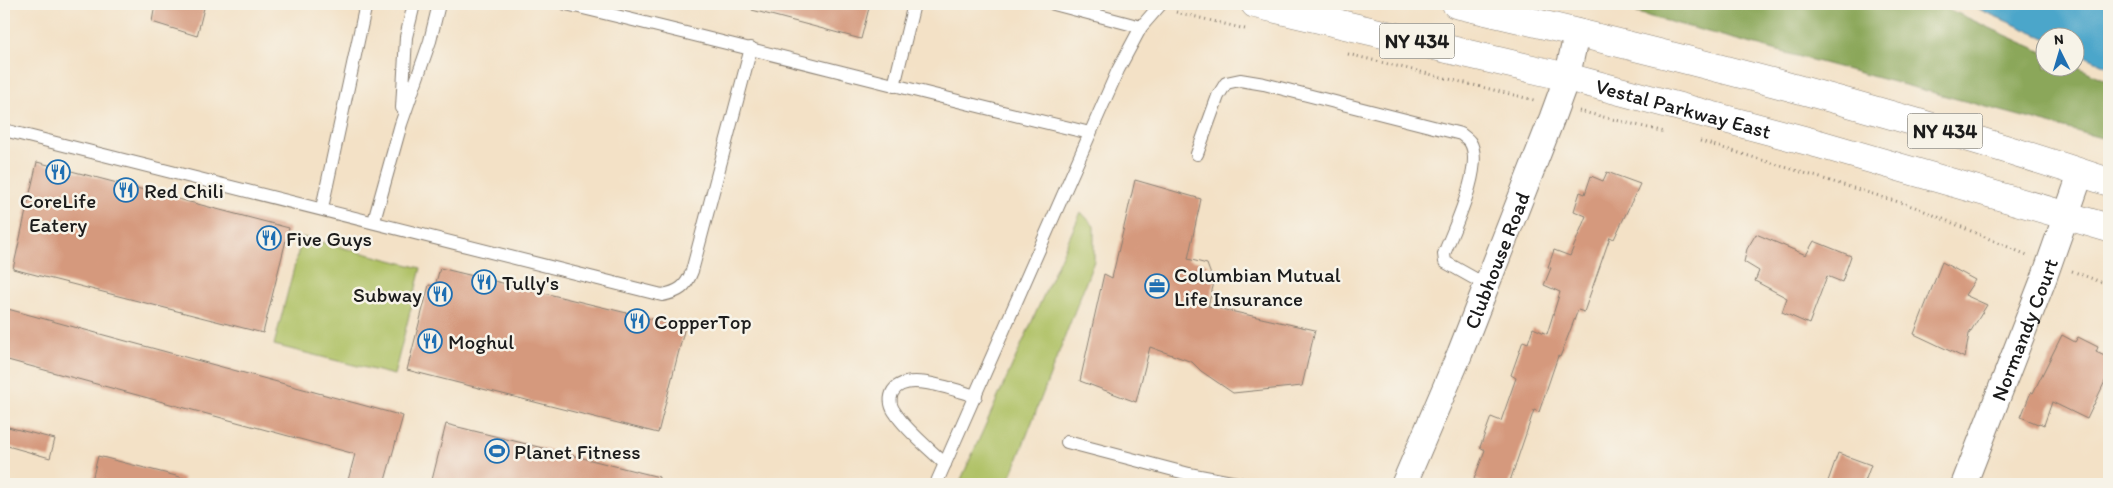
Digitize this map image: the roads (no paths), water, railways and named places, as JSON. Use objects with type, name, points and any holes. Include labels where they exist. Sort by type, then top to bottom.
[{"type":"main road","name":"Vestal Parkway East","points":[[1255,4],[1566,77],[1819,144],[2109,228]]},
{"type":"main road","name":"NY 434","points":[[1456,4],[1577,32],[1808,90],[2109,182]]},
{"type":"street","name":"Clubhouse Road","points":[[1404,484],[1460,353],[1556,106],[1566,77],[1577,32]]},
{"type":"street","name":"Normandy Court","points":[[1964,484],[2050,263],[2081,173]]},
{"type":"lane","points":[[322,208],[366,4]]},
{"type":"lane","points":[[401,124],[406,37],[414,4]]},
{"type":"lane","points":[[374,221],[401,124],[430,41],[439,4]]},
{"type":"lane","points":[[566,4],[752,48],[894,86],[1090,133]]},
{"type":"lane","points":[[894,86],[914,4]]},
{"type":"lane","points":[[1054,4],[1141,27]]},
{"type":"lane","points":[[936,484],[1118,70],[1141,27],[1159,6]]},
{"type":"lane","points":[[4,130],[374,221],[662,295],[682,289],[688,282],[752,48]]},
{"type":"lane","points":[[1197,154],[1218,96],[1226,83],[1240,80],[1264,84],[1461,134],[1470,142],[1474,160],[1473,178],[1444,254],[1445,262],[1486,285]]},
{"type":"lane","points":[[945,464],[899,419],[891,404],[892,392],[902,384],[918,382],[976,396]]},
{"type":"lane","points":[[1067,442],[1189,474],[1242,484]]},
{"type":"water","points":[[1967,4],[2109,4],[2109,67],[2086,57],[2086,28],[2036,28],[2036,34]]},
{"type":"place","name":"CoreLife Eatery","points":[[58,172]]},
{"type":"place","name":"Red Chili","points":[[126,190]]},
{"type":"place","name":"Five Guys","points":[[269,238]]},
{"type":"place","name":"Tully's","points":[[484,282]]},
{"type":"place","name":"Columbian Mutual Life Insurance","points":[[1157,286]]},
{"type":"place","name":"Subway","points":[[440,294]]},
{"type":"place","name":"CopperTop","points":[[637,321]]},
{"type":"place","name":"Moghul","points":[[430,341]]},
{"type":"place","name":"Planet Fitness","points":[[497,451]]}]
